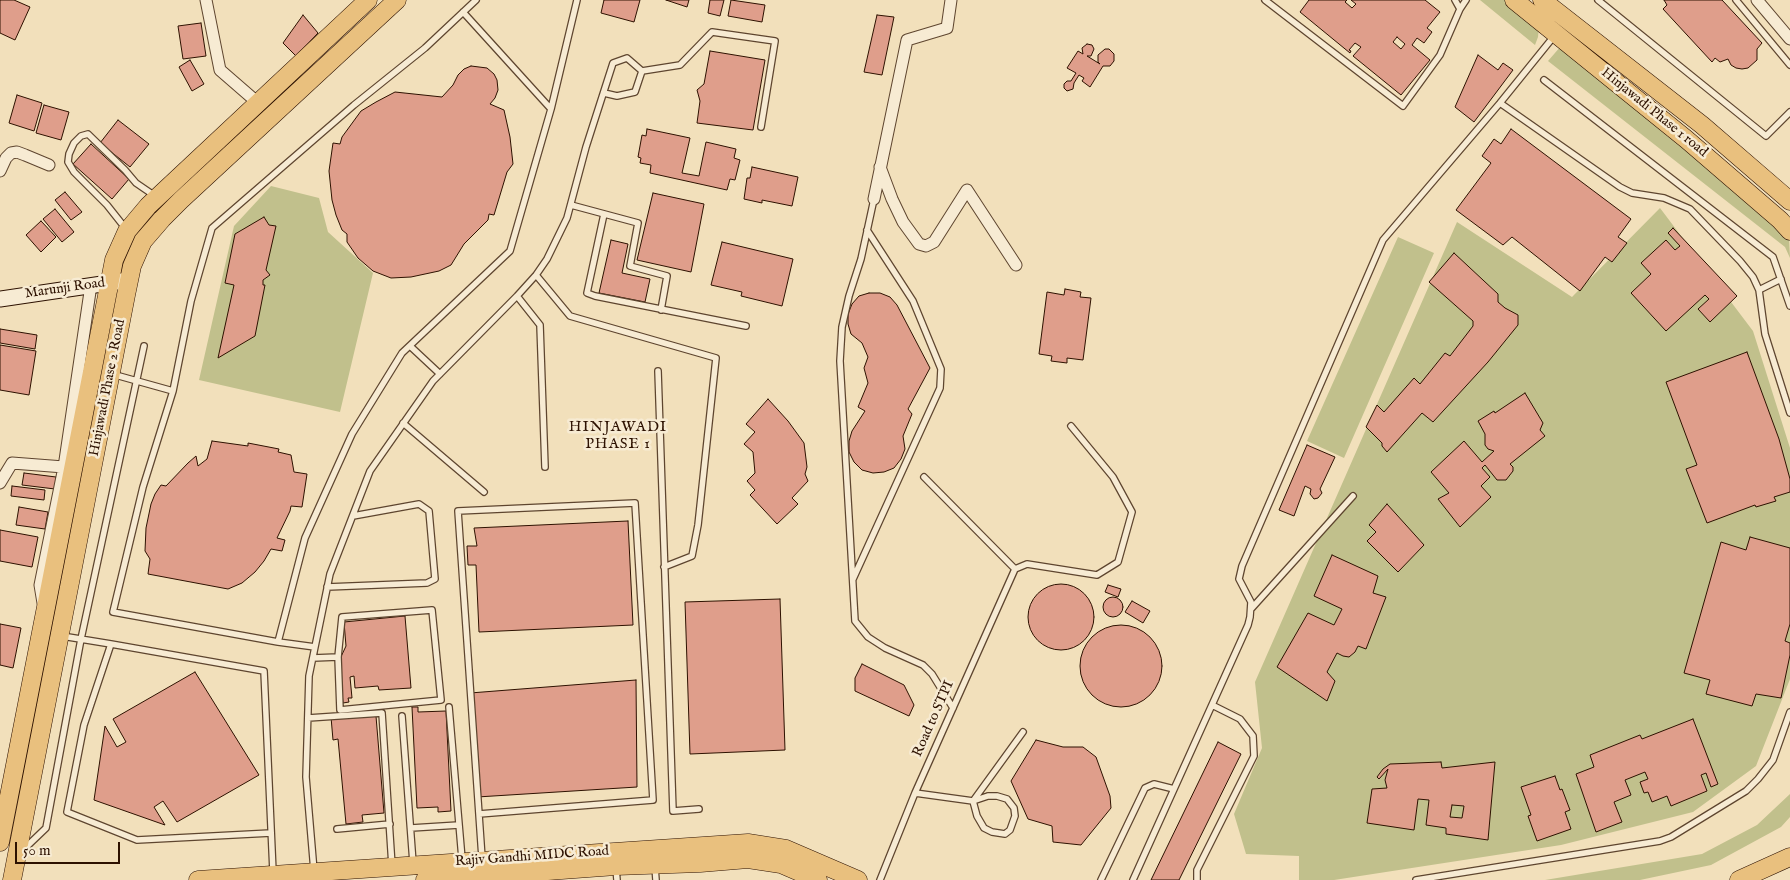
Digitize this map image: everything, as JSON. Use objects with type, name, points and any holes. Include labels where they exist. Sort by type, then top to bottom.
[{"type":"main road","name":"Hinjawadi Phase 2 Road","points":[[0,842],[114,260],[127,231],[157,197],[368,0]]},
{"type":"main road","name":"Hinjawadi Phase 2 Road","points":[[12,880],[132,266],[143,241],[162,219],[397,0]]},
{"type":"main road","name":"Hinjawadi Phase 1 road","points":[[1514,0],[1686,139],[1780,220],[1790,231]]},
{"type":"main road","name":"Hinjawadi Phase 1 road","points":[[1542,0],[1702,125],[1790,201]]},
{"type":"main road","name":"Rajiv Gandhi MIDC Road","points":[[198,880],[274,875],[315,876],[392,866],[748,843],[786,849],[858,880]]},
{"type":"main road","points":[[1739,880],[1790,857]]},
{"type":"main road","name":"Rajiv Gandhi MIDC Road","points":[[425,880],[655,872],[748,859],[781,864],[818,880]]},
{"type":"street","points":[[206,0],[220,70],[258,103]]},
{"type":"street","points":[[874,199],[907,40],[947,28],[951,0]]},
{"type":"street","points":[[1757,0],[1790,38]]},
{"type":"street","points":[[0,171],[6,158],[11,153],[16,152],[49,165]]},
{"type":"street","points":[[880,167],[903,222],[919,244],[926,246],[934,242],[966,190],[1016,265]]},
{"type":"street","name":"Marunji Road","points":[[0,299],[129,280]]},
{"type":"street","points":[[44,613],[40,585],[64,467],[91,285]]},
{"type":"street","points":[[0,483],[12,463],[64,467]]},
{"type":"lane","points":[[315,647],[113,612],[142,487],[173,391],[191,301],[212,228],[354,105],[425,48],[476,0]]},
{"type":"lane","points":[[278,642],[305,538],[352,434],[402,353],[510,251],[551,109],[578,0]]},
{"type":"lane","points":[[1265,0],[1403,106],[1440,55],[1460,9],[1466,0]]},
{"type":"lane","points":[[1454,0],[1460,9]]},
{"type":"lane","points":[[1598,0],[1766,136],[1790,112]]},
{"type":"lane","points":[[1736,0],[1790,65]]},
{"type":"lane","points":[[463,12],[551,109]]},
{"type":"lane","points":[[315,876],[306,777],[309,676],[330,574],[370,471],[433,381],[517,296],[536,275],[547,259],[563,226],[613,63],[627,58],[642,71],[680,65],[712,32],[775,41],[761,127]]},
{"type":"lane","points":[[1133,880],[1248,625],[1252,609],[1251,602],[1241,585],[1240,574],[1380,246],[1394,226],[1500,103],[1556,34]]},
{"type":"lane","points":[[604,93],[618,96],[635,92],[642,71]]},
{"type":"lane","points":[[1544,80],[1773,257],[1790,306]]},
{"type":"lane","points":[[1500,103],[1620,187],[1632,193],[1664,198],[1690,209],[1753,277],[1759,290],[1765,334],[1790,413]]},
{"type":"lane","points":[[127,231],[107,205],[74,172],[68,162],[74,143],[81,136],[88,134],[136,182],[157,197]]},
{"type":"lane","points":[[874,199],[862,259],[849,296],[842,327],[840,361],[855,621],[868,637],[885,648],[923,665],[932,674],[953,708]]},
{"type":"lane","points":[[570,205],[638,223],[630,266],[667,276],[661,310]]},
{"type":"lane","points":[[604,214],[587,293],[661,310],[746,326]]},
{"type":"lane","points":[[852,580],[940,388],[941,370],[913,301],[868,230]]},
{"type":"lane","points":[[536,275],[570,316],[716,358],[698,525],[692,556],[664,567]]},
{"type":"lane","points":[[1759,290],[1782,279]]},
{"type":"lane","points":[[517,296],[540,325],[545,468]]},
{"type":"lane","points":[[17,856],[46,828],[81,639],[144,346]]},
{"type":"lane","points":[[410,346],[440,374]]},
{"type":"lane","points":[[658,371],[673,811],[699,809]]},
{"type":"lane","points":[[110,374],[173,391]]},
{"type":"lane","points":[[403,424],[484,492]]},
{"type":"lane","points":[[924,477],[1015,569],[1027,564],[1097,575],[1118,562],[1132,512],[1114,477],[1070,426]]},
{"type":"lane","points":[[1252,609],[1353,496]]},
{"type":"lane","points":[[327,587],[426,583],[435,579],[429,510],[419,504],[353,516]]},
{"type":"lane","points":[[479,814],[653,800],[635,504],[458,511],[482,860]]},
{"type":"lane","name":"Road to STPI","points":[[880,880],[915,793],[1015,569]]},
{"type":"lane","points":[[432,610],[441,700],[340,710],[338,657],[342,617],[432,610]]},
{"type":"lane","points":[[60,635],[264,671],[274,875]]},
{"type":"lane","points":[[111,644],[84,725],[66,812],[137,840],[271,832]]},
{"type":"lane","points":[[313,658],[338,657]]},
{"type":"lane","points":[[1197,880],[1197,870],[1254,756],[1253,736],[1240,719],[1212,705]]},
{"type":"lane","points":[[449,707],[462,862]]},
{"type":"lane","points":[[308,718],[382,712],[392,866]]},
{"type":"lane","points":[[1416,880],[1660,841],[1671,837],[1746,791],[1758,779],[1773,760],[1790,712]]},
{"type":"lane","points":[[402,716],[413,865]]},
{"type":"lane","points":[[973,800],[1023,732]]},
{"type":"lane","points":[[1100,880],[1145,788],[1154,784],[1174,789]]},
{"type":"lane","points":[[915,793],[973,800],[988,796],[1007,799],[1014,808],[1015,816],[1010,830],[1005,834],[992,832],[984,828],[977,816],[973,800]]},
{"type":"lane","points":[[336,828],[390,824]]},
{"type":"lane","points":[[410,828],[459,825]]},
{"type":"shaded area","points":[[1480,0],[1507,0],[1539,26],[1535,45]]},
{"type":"shaded area","points":[[1561,46],[1789,237],[1790,258],[1785,247],[1548,61]]},
{"type":"shaded area","points":[[271,186],[319,198],[328,232],[373,273],[340,412],[199,380],[234,226]]},
{"type":"shaded area","points":[[1660,208],[1753,331],[1790,448],[1790,679],[1756,766],[1693,812],[1561,845],[1334,880],[1299,880],[1299,856],[1246,854],[1234,814],[1262,748],[1255,682],[1457,222],[1572,297]]},
{"type":"shaded area","points":[[1398,237],[1434,253],[1344,458],[1307,441]]},
{"type":"shaded area","points":[[1790,794],[1790,817],[1781,827],[1711,865],[1640,880],[1545,880],[1702,854],[1757,825]]},
{"type":"building","points":[[0,0],[14,0],[30,7],[15,40],[0,33]]},
{"type":"building","points":[[604,0],[640,0],[634,22],[601,13]]},
{"type":"building","points":[[666,0],[689,0],[687,7]]},
{"type":"building","points":[[710,0],[724,0],[720,16],[708,13]]},
{"type":"building","points":[[731,0],[765,5],[762,22],[728,16]]},
{"type":"building","points":[[1309,0],[1347,0],[1345,2],[1352,8],[1356,4],[1351,0],[1425,0],[1440,12],[1427,28],[1432,32],[1424,43],[1417,38],[1412,45],[1430,60],[1401,95],[1353,56],[1361,47],[1355,43],[1349,50],[1351,51],[1350,53],[1300,12]],"holes":[[[1397,37],[1405,44],[1401,49],[1393,42]]]},
{"type":"building","points":[[1664,0],[1722,0],[1762,43],[1757,49],[1757,60],[1748,68],[1742,69],[1731,65],[1728,59],[1720,62],[1715,58],[1712,62],[1663,9],[1667,5]]},
{"type":"building","points":[[303,15],[318,33],[296,56],[283,43]]},
{"type":"building","points":[[877,15],[894,17],[882,75],[864,72]]},
{"type":"building","points":[[201,23],[206,56],[183,59],[178,26]]},
{"type":"building","points":[[1087,44],[1092,45],[1094,49],[1091,56],[1087,56],[1100,64],[1098,62],[1098,55],[1105,49],[1109,49],[1114,54],[1114,61],[1110,66],[1103,66],[1090,87],[1082,81],[1084,78],[1079,75],[1073,89],[1067,91],[1064,88],[1064,84],[1067,81],[1071,81],[1076,73],[1067,68],[1078,51],[1083,54],[1082,48]]},
{"type":"building","points":[[710,51],[765,60],[753,130],[697,123],[700,101],[697,90],[704,84]]},
{"type":"building","points":[[1478,55],[1498,70],[1503,63],[1513,70],[1474,122],[1455,107]]},
{"type":"building","points":[[190,60],[204,84],[192,91],[179,67]]},
{"type":"building","points":[[471,66],[487,68],[494,74],[498,90],[490,104],[504,110],[510,137],[513,164],[507,172],[494,215],[489,214],[488,220],[464,244],[451,265],[439,271],[411,277],[391,278],[373,271],[358,258],[347,242],[347,234],[342,230],[336,215],[332,200],[329,171],[333,143],[340,144],[342,137],[361,111],[376,102],[395,92],[442,97],[453,85],[458,75],[464,69]]},
{"type":"building","points":[[17,95],[42,103],[34,131],[9,123]]},
{"type":"building","points":[[44,105],[69,112],[61,140],[36,133]]},
{"type":"building","points":[[118,120],[149,144],[130,167],[100,143]]},
{"type":"building","points":[[647,129],[690,138],[682,173],[699,176],[706,142],[736,149],[734,158],[740,160],[735,180],[730,179],[727,190],[650,173],[651,165],[640,163],[641,158],[638,157],[642,135],[646,136]]},
{"type":"building","points":[[1511,129],[1631,219],[1618,237],[1627,243],[1612,262],[1605,257],[1580,291],[1512,237],[1503,245],[1456,210],[1491,163],[1482,156],[1494,139],[1501,144]]},
{"type":"building","points":[[91,144],[129,179],[112,199],[73,164]]},
{"type":"building","points":[[752,167],[798,177],[792,206],[762,200],[762,203],[744,199],[747,178],[750,178]]},
{"type":"building","points":[[65,192],[82,212],[71,220],[55,200]]},
{"type":"building","points":[[653,193],[704,204],[691,272],[637,260]]},
{"type":"building","points":[[55,209],[74,232],[62,242],[43,219]]},
{"type":"building","points":[[264,217],[269,225],[276,226],[266,270],[270,275],[263,280],[263,285],[265,285],[255,336],[218,358],[234,285],[225,283],[235,234]]},
{"type":"building","points":[[41,221],[56,237],[41,252],[26,235]]},
{"type":"building","points":[[1673,228],[1737,296],[1710,322],[1698,309],[1709,299],[1705,295],[1666,331],[1631,293],[1651,274],[1641,263],[1666,240],[1675,250],[1680,246],[1668,233]]},
{"type":"building","points":[[611,240],[628,244],[622,273],[650,279],[645,302],[599,293]]},
{"type":"building","points":[[722,242],[793,259],[782,306],[741,296],[742,292],[711,285]]},
{"type":"building","points":[[1454,253],[1498,294],[1498,302],[1518,315],[1518,325],[1488,362],[1433,422],[1422,413],[1387,452],[1382,443],[1366,427],[1377,405],[1384,412],[1414,378],[1420,384],[1445,353],[1450,356],[1473,326],[1473,321],[1429,282]]},
{"type":"building","points":[[1065,289],[1081,292],[1080,297],[1091,298],[1083,360],[1067,358],[1067,363],[1051,361],[1052,356],[1039,354],[1047,292],[1064,295]]},
{"type":"building","points":[[869,293],[880,293],[890,297],[897,305],[930,368],[908,409],[912,414],[903,436],[905,449],[901,459],[894,468],[884,472],[873,473],[862,470],[854,462],[849,452],[849,441],[852,431],[865,411],[858,407],[868,383],[864,368],[868,357],[862,343],[851,334],[848,314],[852,304],[859,296]]},
{"type":"building","points":[[0,329],[37,335],[35,349],[0,343]]},
{"type":"building","points":[[0,345],[36,351],[29,395],[0,390]]},
{"type":"building","points":[[1747,352],[1779,439],[1790,479],[1790,492],[1774,497],[1776,501],[1756,507],[1755,505],[1707,523],[1686,469],[1697,465],[1666,382]]},
{"type":"building","points":[[1525,393],[1543,423],[1540,430],[1545,436],[1510,464],[1513,467],[1513,471],[1506,480],[1497,480],[1485,465],[1482,468],[1490,477],[1481,486],[1491,497],[1460,527],[1438,499],[1449,493],[1431,472],[1464,441],[1482,462],[1494,451],[1488,449],[1485,445],[1485,434],[1478,421],[1494,411],[1495,413]]},
{"type":"building","points":[[768,399],[788,421],[804,443],[807,467],[805,474],[808,481],[792,498],[798,504],[777,524],[750,495],[755,490],[747,481],[755,473],[753,452],[744,444],[755,432],[746,424]]},
{"type":"building","points":[[212,441],[248,446],[248,443],[279,449],[278,452],[291,455],[294,472],[307,474],[302,507],[291,506],[277,538],[285,540],[282,551],[271,549],[255,572],[242,583],[228,589],[148,574],[150,559],[145,551],[146,528],[155,494],[161,485],[166,486],[196,456],[198,466],[207,459]]},
{"type":"building","points":[[1307,445],[1335,457],[1320,489],[1322,493],[1318,498],[1314,499],[1310,494],[1311,489],[1305,486],[1294,516],[1279,510]]},
{"type":"building","points":[[24,473],[56,477],[55,489],[22,485]]},
{"type":"building","points":[[12,486],[45,490],[44,500],[11,496]]},
{"type":"building","points":[[1387,504],[1424,545],[1398,572],[1367,541],[1376,532],[1369,525]]},
{"type":"building","points":[[19,507],[48,512],[45,529],[16,525]]},
{"type":"building","points":[[628,521],[633,625],[479,632],[476,565],[468,565],[467,546],[477,546],[474,528]]},
{"type":"building","points":[[0,530],[38,537],[32,567],[0,561]]},
{"type":"building","points":[[1750,537],[1790,548],[1790,624],[1785,641],[1790,643],[1790,655],[1781,698],[1756,694],[1752,706],[1706,694],[1710,680],[1684,673],[1721,542],[1746,550]]},
{"type":"building","points":[[1332,555],[1378,576],[1373,593],[1386,597],[1366,649],[1358,646],[1349,657],[1337,653],[1327,672],[1335,681],[1327,701],[1277,667],[1308,613],[1334,625],[1342,609],[1314,596]]},
{"type":"building","points":[[1061,584],[1073,587],[1084,594],[1091,605],[1094,617],[1091,629],[1084,640],[1073,647],[1061,650],[1049,647],[1038,640],[1031,629],[1028,617],[1031,605],[1038,594],[1049,587]]},
{"type":"building","points":[[1108,585],[1121,589],[1118,597],[1105,592]]},
{"type":"building","points":[[1113,597],[1120,600],[1123,607],[1120,614],[1113,617],[1106,614],[1103,607],[1106,600]]},
{"type":"building","points":[[780,599],[785,750],[690,754],[685,602]]},
{"type":"building","points":[[1132,601],[1150,611],[1143,623],[1125,612]]},
{"type":"building","points":[[405,616],[411,688],[379,690],[378,686],[355,688],[354,676],[350,677],[352,698],[348,698],[349,702],[343,703],[339,661],[346,646],[344,622]]},
{"type":"building","points":[[0,624],[21,628],[13,668],[0,665]]},
{"type":"building","points":[[1113,625],[1129,625],[1144,632],[1155,643],[1162,658],[1159,682],[1150,695],[1129,707],[1113,707],[1098,700],[1087,689],[1080,674],[1080,658],[1087,643],[1098,632]]},
{"type":"building","points":[[862,664],[904,685],[914,705],[909,716],[855,691],[855,678]]},
{"type":"building","points":[[195,672],[259,775],[177,822],[163,801],[154,807],[165,825],[94,800],[105,726],[117,747],[126,742],[113,719]]},
{"type":"building","points":[[636,680],[637,787],[477,797],[470,693]]},
{"type":"building","points":[[412,707],[418,707],[418,712],[446,711],[451,811],[438,812],[438,807],[417,808]]},
{"type":"building","points":[[376,716],[384,813],[362,815],[363,822],[346,824],[338,739],[333,740],[331,717]]},
{"type":"building","points":[[1693,719],[1718,784],[1711,787],[1706,773],[1701,775],[1707,791],[1671,806],[1667,796],[1652,802],[1648,792],[1644,793],[1640,782],[1648,779],[1645,772],[1625,780],[1631,795],[1614,802],[1622,822],[1596,832],[1576,774],[1594,767],[1590,755],[1640,735],[1642,739]]},
{"type":"building","points":[[1036,740],[1063,747],[1083,747],[1096,757],[1110,796],[1111,808],[1081,845],[1053,842],[1052,826],[1028,819],[1011,781]]},
{"type":"building","points":[[1218,742],[1241,754],[1179,880],[1151,880]]},
{"type":"building","points":[[1441,762],[1442,768],[1495,762],[1488,840],[1446,834],[1446,828],[1426,825],[1429,800],[1418,799],[1414,830],[1367,823],[1372,789],[1387,788],[1385,780],[1388,769],[1379,779],[1377,777],[1390,764]],"holes":[[[1452,805],[1464,806],[1462,818],[1450,817]]]},
{"type":"building","points":[[1555,776],[1570,810],[1565,812],[1571,829],[1537,841],[1528,816],[1531,815],[1521,787]]},
{"type":"district","name":"HINJAWADI PHASE 1","points":[[618,436]]}]
